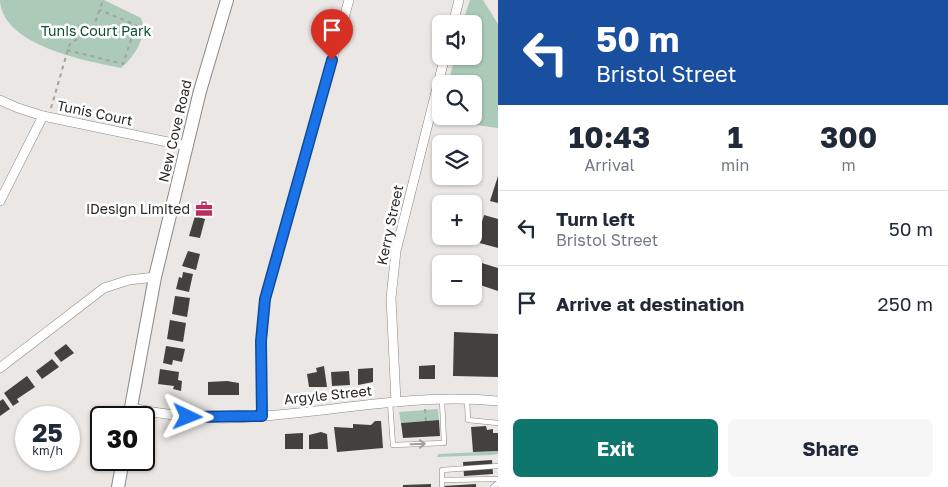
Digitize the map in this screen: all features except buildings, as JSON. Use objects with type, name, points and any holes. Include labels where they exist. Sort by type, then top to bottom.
[{"type":"street","name":"New Cove Road","points":[[131,406],[155,277],[208,60],[227,0]]},
{"type":"street","points":[[262,416],[261,341],[265,299],[349,0]]},
{"type":"street","points":[[455,15],[459,0]]},
{"type":"street","name":"Kerry Street","points":[[393,403],[392,316],[396,251],[443,65]]},
{"type":"street","name":"Tunis Court","points":[[0,100],[46,117],[187,146]]},
{"type":"street","points":[[0,201],[46,117]]},
{"type":"street","points":[[0,368],[104,288],[122,281],[155,277]]},
{"type":"street","name":"Argyle Street","points":[[155,415],[200,418],[262,416],[393,403],[467,399],[498,401]]},
{"type":"street","points":[[118,487],[121,471]]},
{"type":"lane","points":[[467,399],[468,420],[498,423]]},
{"type":"lane","points":[[393,403],[394,445],[444,443],[442,400]]},
{"type":"lane","points":[[442,487],[442,470],[498,466]]},
{"type":"lane","points":[[442,480],[498,481]]},
{"type":"lane","points":[[493,487],[498,481]]},
{"type":"path","points":[[46,117],[67,50],[71,42],[91,34],[103,0]]},
{"type":"path","points":[[67,50],[124,64],[136,25],[100,10]]},
{"type":"path","points":[[425,409],[426,422]]},
{"type":"green space","name":"Tunis Court Park","points":[[0,0],[104,0],[141,18],[143,32],[135,52],[121,68],[88,61],[48,49],[30,40],[15,29],[4,16]]},
{"type":"green space","points":[[470,0],[483,0],[498,24],[498,128],[476,125],[482,125],[482,75],[450,75],[453,65],[482,65],[482,15],[465,15]]},
{"type":"green space","points":[[438,409],[439,420],[401,423],[399,412]]},
{"type":"green space","points":[[498,451],[498,454],[491,455],[437,457],[438,454]]},
{"type":"place","name":"iDesign Limited","points":[[204,209]]},
{"type":"route","points":[[188,417],[233,418],[262,416],[260,367],[265,299],[332,60]]}]
